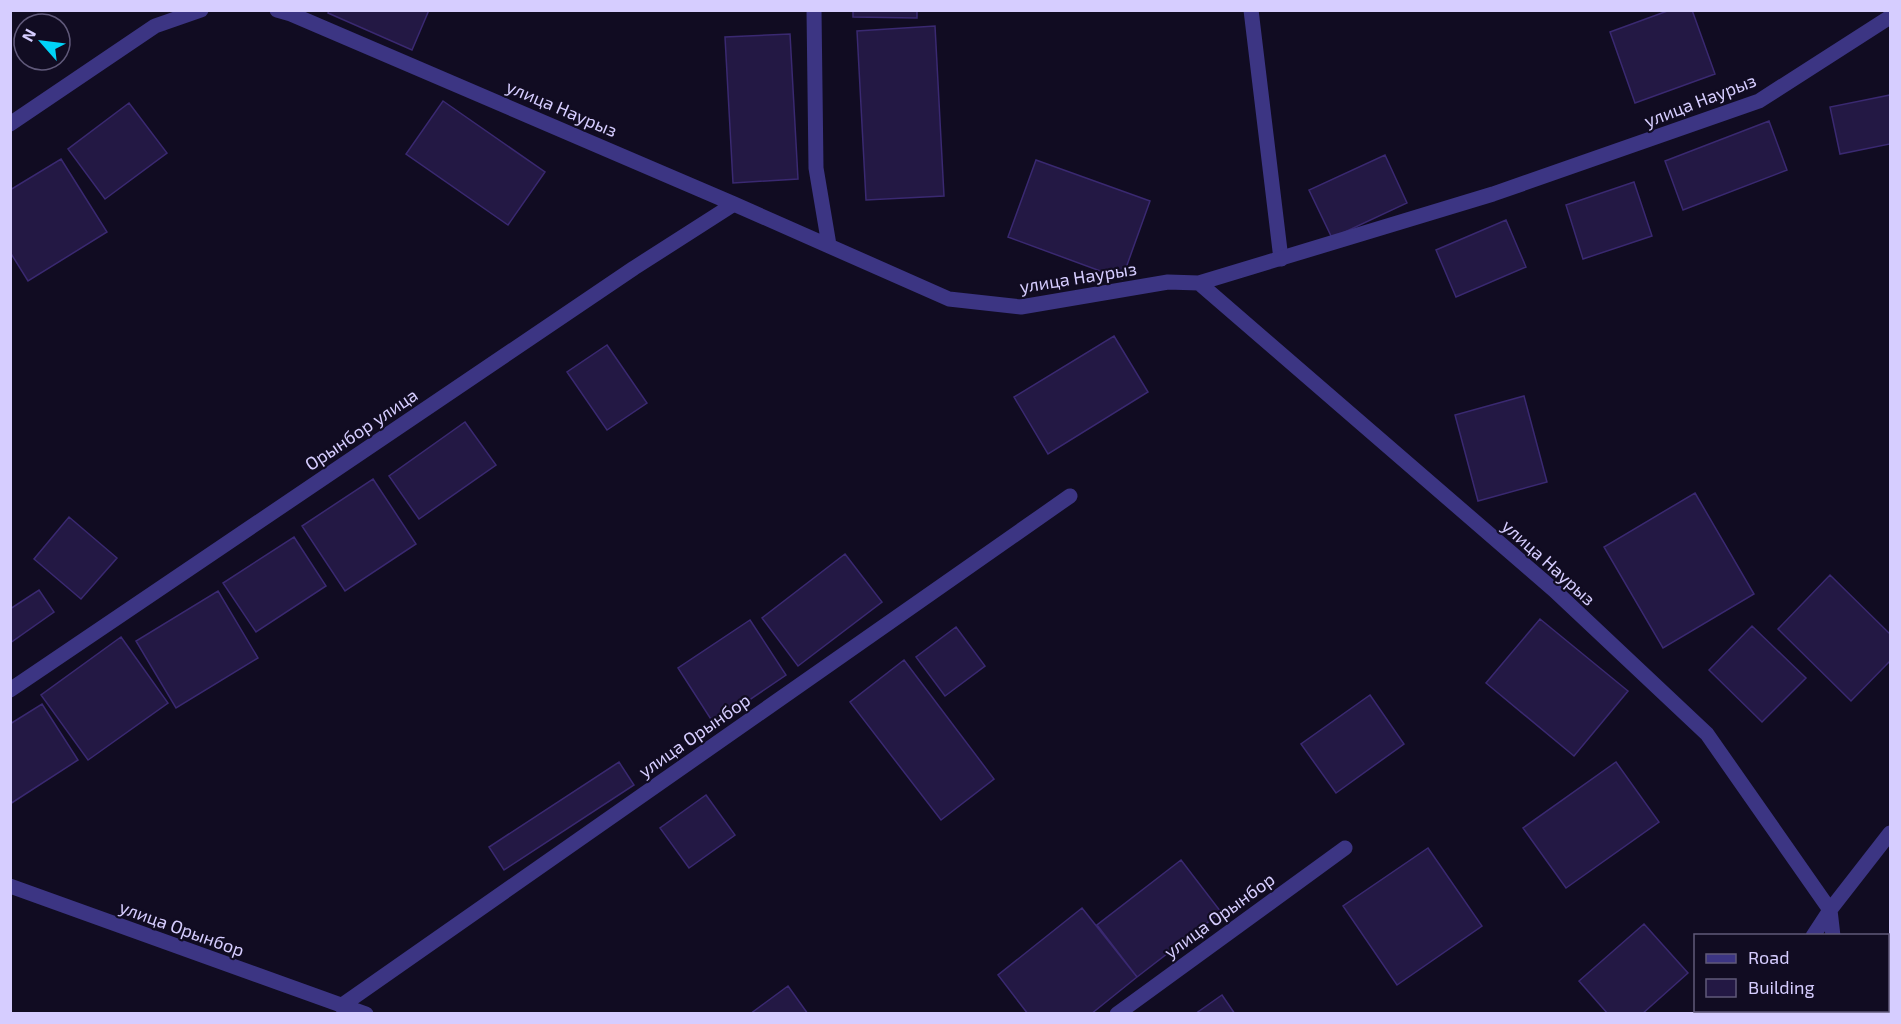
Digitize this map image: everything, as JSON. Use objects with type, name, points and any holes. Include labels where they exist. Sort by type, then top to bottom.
[{"type":"street","points":[[10,124],[155,26],[201,10]]},
{"type":"street","name":"улица Наурыз","points":[[277,10],[830,245],[949,299],[1021,307],[1167,282],[1199,283],[1493,195],[1759,101],[1890,17]]},
{"type":"street","points":[[814,10],[816,168],[830,245]]},
{"type":"street","points":[[1251,10],[1281,259]]},
{"type":"street","name":"Орынбор улица","points":[[10,690],[634,268],[734,204]]},
{"type":"street","name":"улица Наурыз","points":[[1199,283],[1554,590],[1707,734],[1830,910]]},
{"type":"street","name":"улица Орынбор","points":[[341,1006],[1070,496]]},
{"type":"street","points":[[1814,934],[1830,910],[1890,833]]},
{"type":"street","name":"улица Орынбор","points":[[1117,1014],[1345,848]]},
{"type":"street","name":"улица Орынбор","points":[[10,886],[366,1014]]},
{"type":"street","points":[[1830,910],[1833,934]]},
{"type":"building","points":[[329,10],[429,10],[412,50],[328,13]]},
{"type":"building","points":[[853,10],[917,10],[917,18],[853,17]]},
{"type":"building","points":[[1670,10],[1692,10],[1715,74],[1635,103],[1610,32]]},
{"type":"building","points":[[935,26],[944,196],[866,200],[857,31]]},
{"type":"building","points":[[790,34],[798,179],[733,183],[725,37]]},
{"type":"building","points":[[1890,95],[1890,144],[1840,154],[1830,107]]},
{"type":"building","points":[[443,101],[545,172],[508,225],[406,154]]},
{"type":"building","points":[[129,103],[167,153],[105,199],[68,149]]},
{"type":"building","points":[[1769,121],[1787,170],[1683,210],[1665,161]]},
{"type":"building","points":[[1385,155],[1407,203],[1332,238],[1309,190]]},
{"type":"building","points":[[61,159],[107,232],[28,281],[10,252],[10,190]]},
{"type":"building","points":[[1036,160],[1150,201],[1122,279],[1008,237]]},
{"type":"building","points":[[1634,182],[1652,236],[1583,259],[1566,205]]},
{"type":"building","points":[[1506,220],[1526,267],[1456,297],[1436,250]]},
{"type":"building","points":[[1114,336],[1148,392],[1048,454],[1014,397]]},
{"type":"building","points":[[607,345],[647,403],[607,430],[567,372]]},
{"type":"building","points":[[1524,396],[1547,482],[1478,501],[1455,415]]},
{"type":"building","points":[[465,422],[496,465],[419,519],[389,476]]},
{"type":"building","points":[[373,479],[416,544],[345,591],[302,526]]},
{"type":"building","points":[[1695,493],[1754,594],[1663,648],[1604,547]]},
{"type":"building","points":[[69,517],[117,558],[81,599],[34,559]]},
{"type":"building","points":[[294,537],[326,586],[256,632],[223,583]]},
{"type":"building","points":[[845,554],[882,602],[798,666],[762,618]]},
{"type":"building","points":[[1830,575],[1890,634],[1890,661],[1851,701],[1778,629]]},
{"type":"building","points":[[39,590],[54,612],[10,643],[10,609]]},
{"type":"building","points":[[218,591],[258,658],[176,708],[136,641]]},
{"type":"building","points":[[1540,619],[1628,691],[1574,756],[1486,683]]},
{"type":"building","points":[[750,620],[786,675],[714,724],[678,668]]},
{"type":"building","points":[[1752,626],[1806,678],[1762,722],[1709,670]]},
{"type":"building","points":[[956,627],[985,666],[945,696],[916,657]]},
{"type":"building","points":[[121,637],[168,703],[88,760],[41,695]]},
{"type":"building","points":[[904,660],[994,779],[941,820],[850,702]]},
{"type":"building","points":[[1370,695],[1404,744],[1336,793],[1301,744]]},
{"type":"building","points":[[42,704],[78,760],[10,804],[10,724]]},
{"type":"building","points":[[619,762],[634,785],[504,870],[489,847]]},
{"type":"building","points":[[1616,762],[1659,822],[1566,888],[1523,828]]},
{"type":"building","points":[[706,795],[735,835],[689,868],[660,828]]},
{"type":"building","points":[[1428,848],[1482,926],[1397,985],[1343,906]]},
{"type":"building","points":[[1181,860],[1221,912],[1137,977],[1097,925]]},
{"type":"building","points":[[1082,908],[1137,977],[1091,1014],[1028,1014],[998,975]]},
{"type":"building","points":[[1644,924],[1688,973],[1642,1014],[1608,1014],[1579,981]]},
{"type":"building","points":[[788,986],[808,1014],[750,1014]]},
{"type":"building","points":[[1222,995],[1235,1014],[1195,1014]]}]
